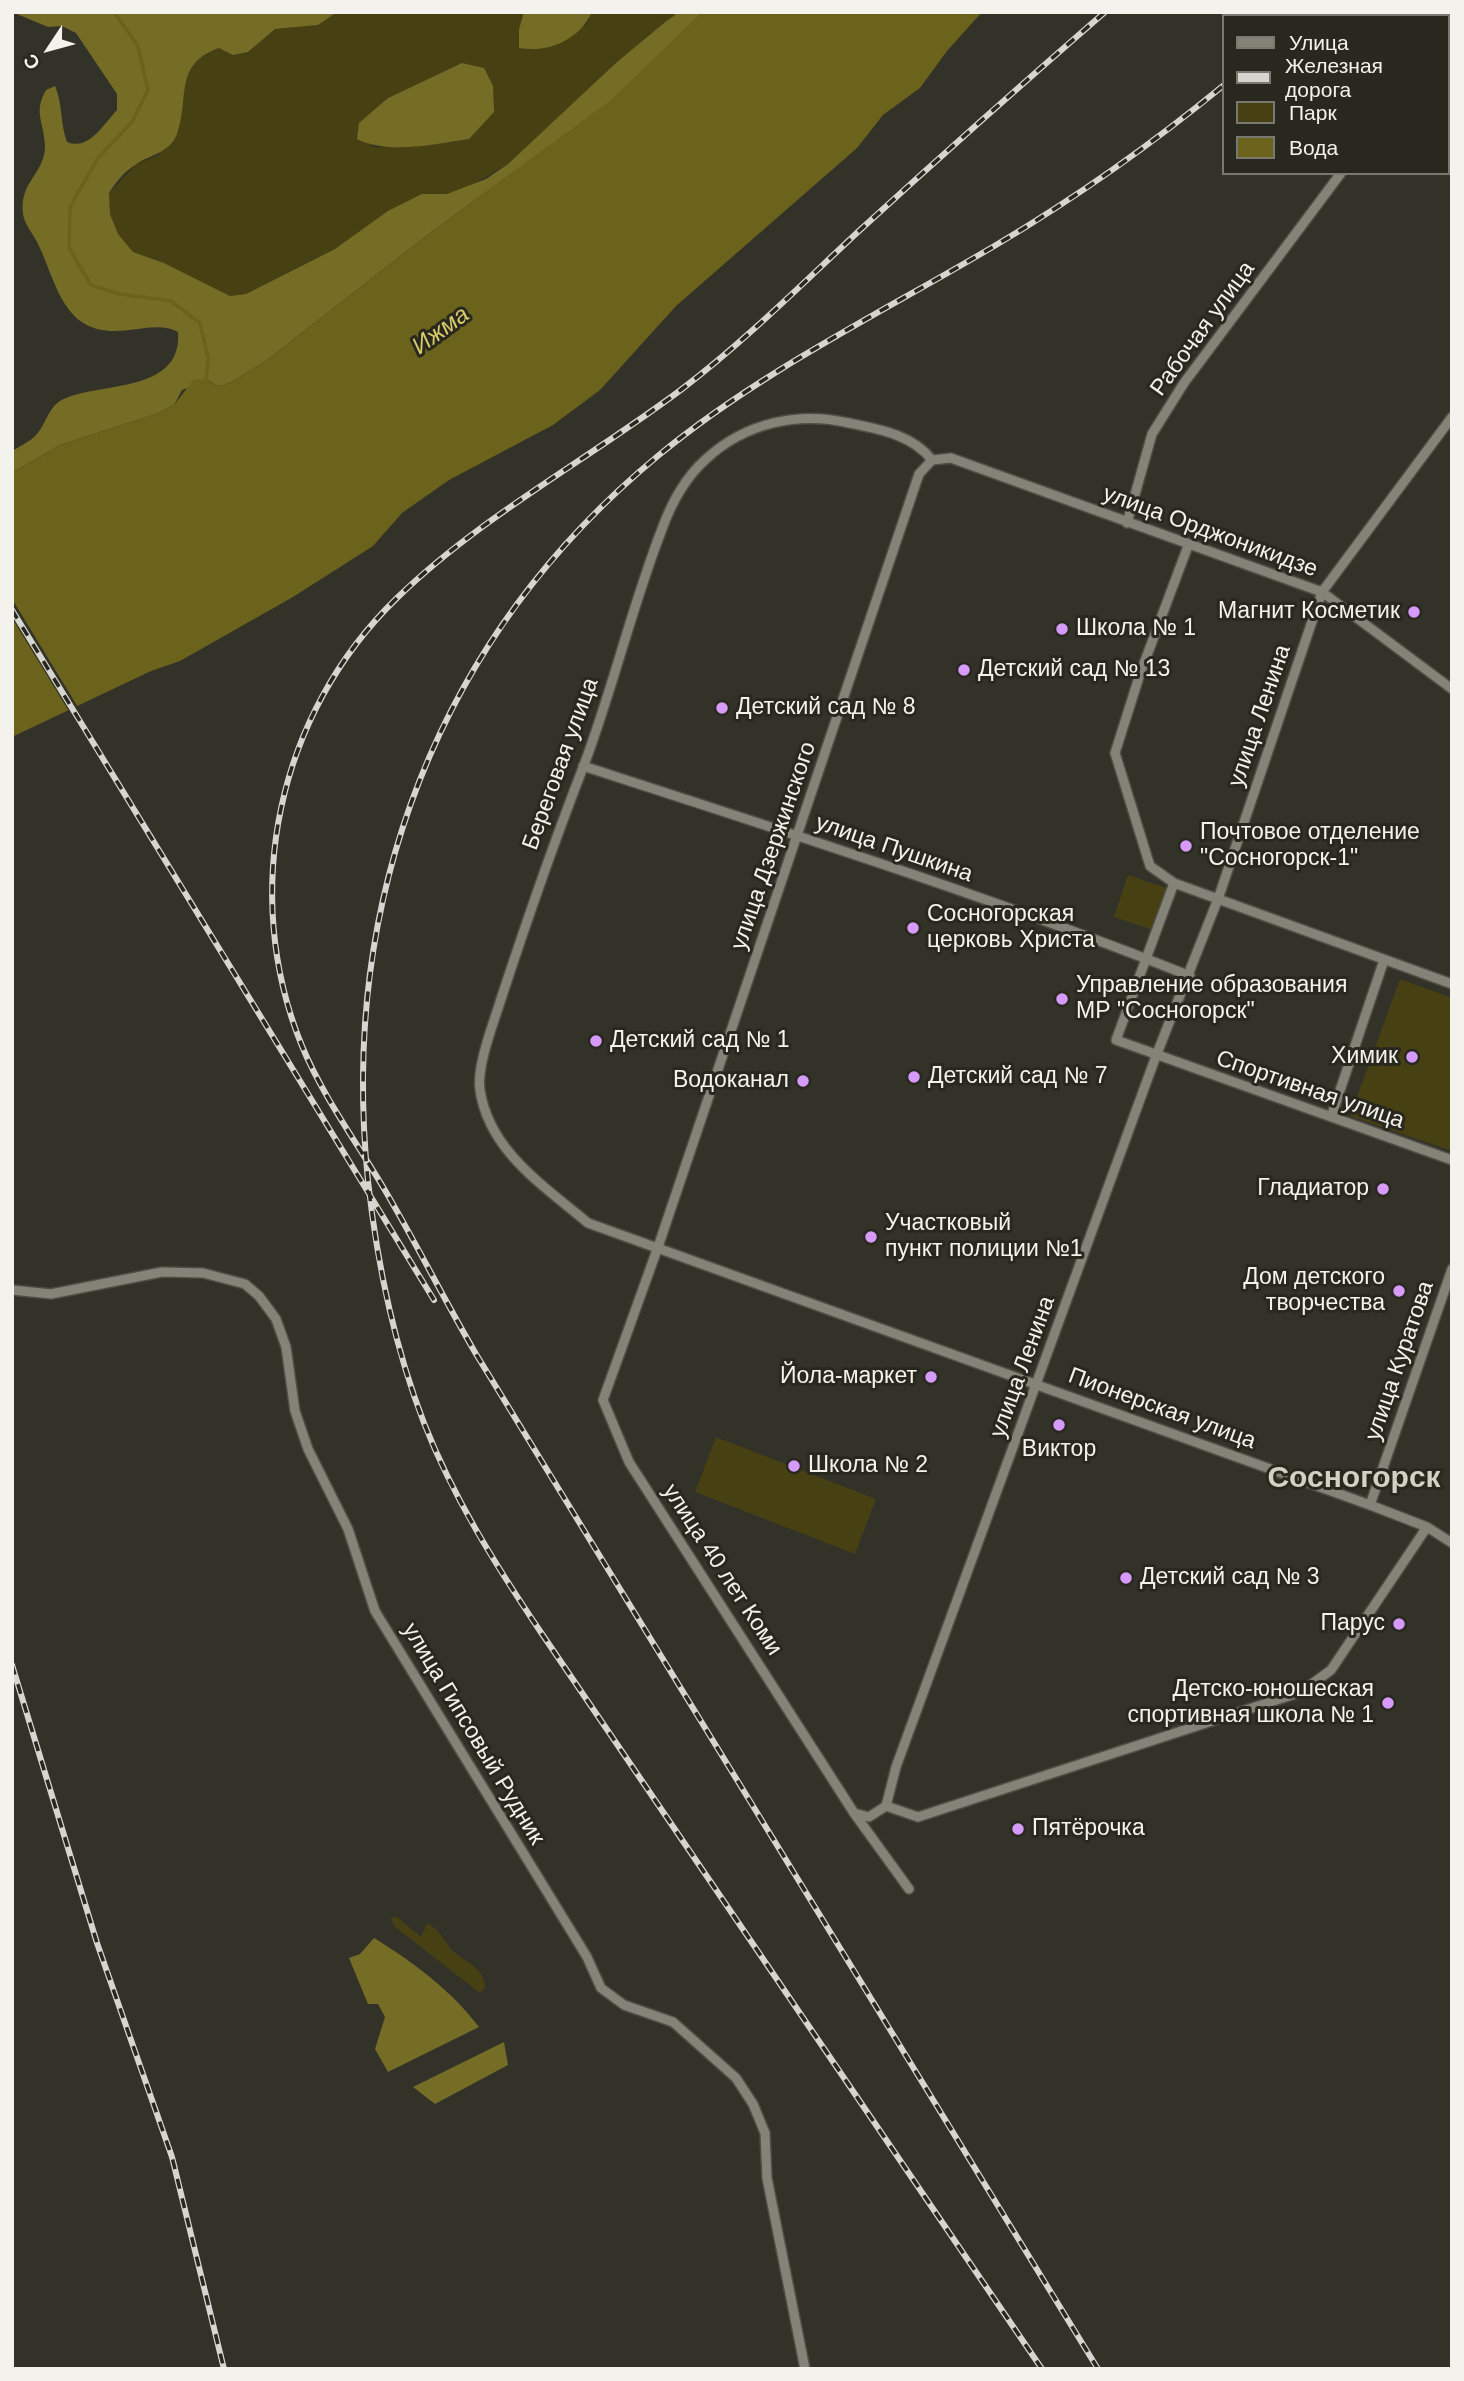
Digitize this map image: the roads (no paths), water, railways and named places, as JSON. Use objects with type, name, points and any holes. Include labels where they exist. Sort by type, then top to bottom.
[{"type":"street","name":"Рабочая улица","points":[[1127,523],[1152,434],[1184,383],[1340,175]]},
{"type":"street","name":"Береговая улица","points":[[658,1247],[588,1223],[526,1171],[486,1120],[479,1086],[490,1035],[539,882],[583,766],[662,527],[681,488],[705,460],[729,442],[760,426],[801,416],[837,420],[881,430],[922,446],[932,460]]},
{"type":"street","name":"улица Ленина","points":[[886,1807],[895,1767],[1156,1056],[1218,899],[1322,592],[1452,417]]},
{"type":"street","name":"улица Орджоникидзе","points":[[932,460],[951,458],[1188,546],[1322,592],[1452,689]]},
{"type":"street","name":"улица Дзержинского","points":[[658,1247],[919,474],[932,460]]},
{"type":"street","points":[[1188,546],[1140,674],[1115,753],[1150,866],[1174,883],[1452,984]]},
{"type":"street","name":"улица Пушкина","points":[[583,766],[797,835],[1190,975]]},
{"type":"street","points":[[1146,958],[1174,883]]},
{"type":"street","name":"Спортивная улица","points":[[1146,958],[1116,1040],[1452,1160]]},
{"type":"street","points":[[1331,1117],[1384,960]]},
{"type":"street","name":"Пионерская улица","points":[[658,1247],[1370,1504],[1427,1527],[1452,1543]]},
{"type":"street","name":"улица 40 лет Коми","points":[[658,1247],[603,1400],[629,1462],[854,1813],[909,1889]]},
{"type":"street","name":"улица Куратова","points":[[1370,1504],[1452,1269]]},
{"type":"street","name":"улица Гипсовый Рудник","points":[[12,1290],[51,1294],[162,1272],[203,1273],[244,1284],[258,1296],[276,1319],[286,1347],[295,1411],[308,1449],[348,1529],[375,1611],[587,1957],[601,1988],[624,2005],[673,2022],[736,2078],[753,2104],[765,2133],[767,2178],[805,2369]]},
{"type":"street","points":[[854,1813],[869,1817],[886,1807],[918,1817],[1301,1692],[1331,1670],[1427,1527]]},
{"type":"water","name":"Ижма","points":[[703,12],[982,12],[947,51],[920,88],[883,115],[857,148],[676,306],[600,390],[553,425],[449,480],[402,513],[373,546],[293,597],[180,661],[151,671],[12,737],[12,473],[60,445],[156,414],[174,405],[194,379],[208,380],[218,386],[230,383],[267,360],[430,233],[610,101]]},
{"type":"waterway","points":[[114,12],[138,46],[148,90],[132,122],[98,158],[70,207],[69,248],[91,285],[120,294],[171,301],[200,323],[208,358],[206,383]]},
{"type":"railway","points":[[1098,2369],[476,1354],[386,1192],[320,1084],[302,1046],[283,987],[274,927],[273,867],[281,807],[298,750],[323,695],[356,644],[397,598],[463,541],[705,371],[773,312],[951,147],[1105,12]]},
{"type":"railway","points":[[1042,2369],[540,1631],[491,1555],[448,1477],[413,1394],[395,1334],[376,1242],[368,1181],[363,1076],[370,974],[389,875],[420,780],[462,690],[516,605],[582,527],[659,455],[739,396],[1056,208],[1142,149],[1222,87]]},
{"type":"railway","points":[[12,610],[434,1300]]},
{"type":"railway","points":[[12,1665],[97,1943],[172,2157],[224,2369]]},
{"type":"place","name":"Магнит Косметик","points":[[1414,612]]},
{"type":"place","name":"Школа № 1","points":[[1062,629]]},
{"type":"place","name":"Детский сад № 13","points":[[964,670]]},
{"type":"place","name":"Детский сад № 8","points":[[722,708]]},
{"type":"place","name":"Почтовое отделение \"Сосногорск-1\"","points":[[1186,846]]},
{"type":"place","name":"Сосногорская церковь Христа","points":[[913,928]]},
{"type":"place","name":"Управление образования МР \"Сосногорск\"","points":[[1062,999]]},
{"type":"place","name":"Детский сад № 1","points":[[596,1041]]},
{"type":"place","name":"Химик","points":[[1412,1057]]},
{"type":"place","name":"Детский сад № 7","points":[[914,1077]]},
{"type":"place","name":"Водоканал","points":[[803,1081]]},
{"type":"place","name":"Гладиатор","points":[[1383,1189]]},
{"type":"place","name":"Участковый пункт полиции №1","points":[[871,1237]]},
{"type":"place","name":"Дом детского творчества","points":[[1399,1291]]},
{"type":"place","name":"Йола-маркет","points":[[931,1377]]},
{"type":"place","name":"Виктор","points":[[1059,1425]]},
{"type":"place","name":"Школа № 2","points":[[794,1466]]},
{"type":"place","name":"Детский сад № 3","points":[[1126,1578]]},
{"type":"place","name":"Парус","points":[[1399,1624]]},
{"type":"place","name":"Детско-юношеская спортивная школа № 1","points":[[1388,1703]]},
{"type":"place","name":"Пятёрочка","points":[[1018,1829]]},
{"type":"district","name":"Сосногорск","points":[[1354,1479]]}]
